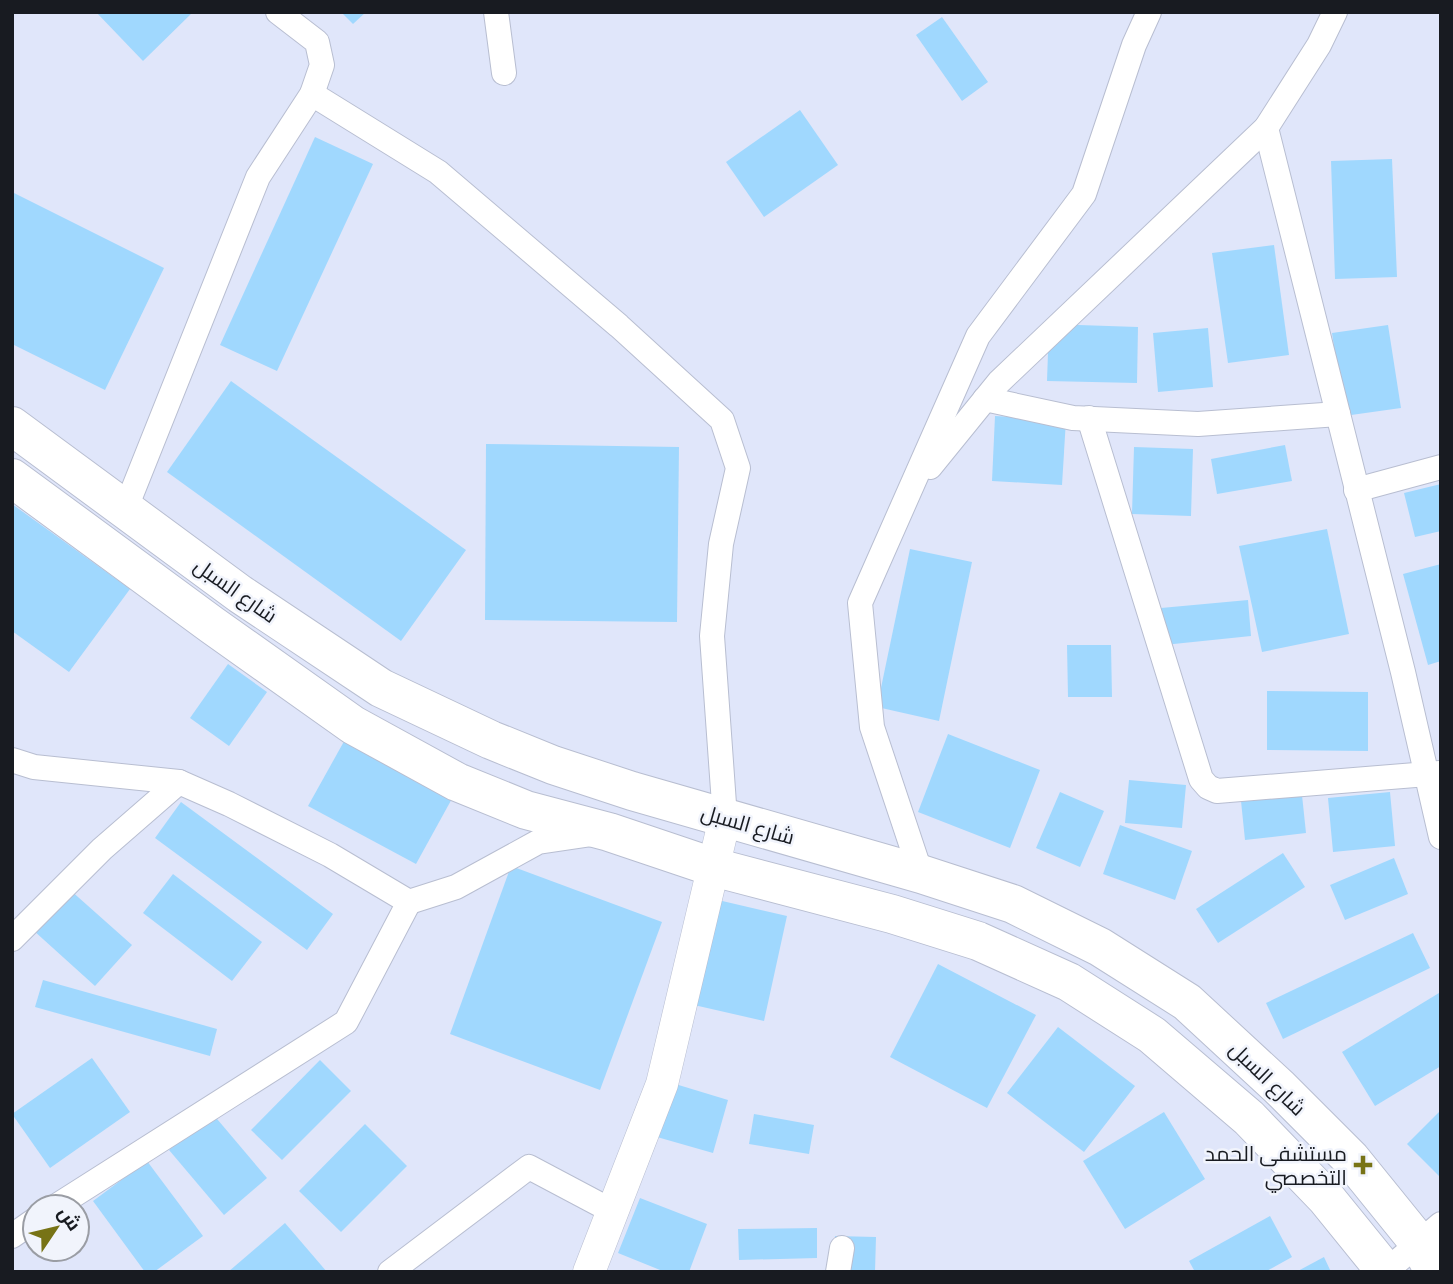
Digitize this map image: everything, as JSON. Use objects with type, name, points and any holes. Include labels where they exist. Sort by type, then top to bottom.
[{"type":"main road","name":"شارع السبل","points":[[12,426],[240,594],[381,688],[491,740],[553,765],[921,874],[1013,904],[1100,947],[1187,1002],[1279,1087],[1351,1159],[1431,1246]]},
{"type":"main road","name":"شارع السبل","points":[[12,478],[353,725],[457,782],[526,810],[610,832],[713,867],[892,914],[978,941],[1069,982],[1152,1035],[1248,1118],[1326,1198],[1386,1271]]},
{"type":"street","points":[[125,510],[258,177],[312,94],[322,65],[317,42],[278,12]]},
{"type":"street","points":[[496,12],[504,74]]},
{"type":"street","points":[[921,874],[872,727],[860,603],[978,336],[1084,194],[1134,44],[1149,12]]},
{"type":"street","points":[[910,492],[999,382],[1266,128],[1319,45],[1335,12]]},
{"type":"street","points":[[312,94],[438,172],[618,326],[722,420],[738,468],[721,544],[712,636],[725,818],[662,1084],[589,1272]]},
{"type":"street","points":[[1266,128],[1356,489],[1434,774],[1441,837]]},
{"type":"street","points":[[985,399],[1073,418],[1198,424],[1338,414]]},
{"type":"street","points":[[1089,418],[1201,779],[1208,787],[1217,791],[1434,774]]},
{"type":"street","points":[[1356,489],[1441,467]]},
{"type":"street","points":[[12,760],[34,767],[179,782],[330,855],[410,902]]},
{"type":"street","points":[[12,939],[102,849],[179,782]]},
{"type":"street","points":[[77,1193],[346,1022],[410,902],[456,887],[538,842],[610,832]]},
{"type":"street","points":[[390,1272],[529,1167],[612,1211]]},
{"type":"street","points":[[1386,1271],[1431,1246]]},
{"type":"building","points":[[96,12],[193,12],[143,61]]},
{"type":"building","points":[[341,12],[366,12],[353,24]]},
{"type":"building","points":[[942,17],[988,82],[962,101],[916,35]]},
{"type":"building","points":[[800,110],[838,165],[764,217],[726,162]]},
{"type":"building","points":[[315,137],[373,164],[277,371],[220,345]]},
{"type":"building","points":[[1392,159],[1397,277],[1335,279],[1331,161]]},
{"type":"building","points":[[12,192],[164,268],[105,390],[12,344]]},
{"type":"building","points":[[1274,245],[1289,355],[1228,363],[1212,253]]},
{"type":"building","points":[[1049,324],[1138,327],[1137,383],[1047,381]]},
{"type":"building","points":[[1388,325],[1401,408],[1344,416],[1332,333]]},
{"type":"building","points":[[1208,328],[1213,387],[1158,392],[1153,333]]},
{"type":"building","points":[[231,381],[466,550],[401,641],[167,472]]},
{"type":"building","points":[[995,416],[1066,420],[1062,485],[992,481]]},
{"type":"building","points":[[486,444],[679,447],[677,622],[485,620]]},
{"type":"building","points":[[1285,445],[1292,481],[1217,494],[1211,459]]},
{"type":"building","points":[[1134,447],[1193,449],[1191,516],[1132,514]]},
{"type":"building","points":[[1441,484],[1441,531],[1415,537],[1404,493]]},
{"type":"building","points":[[12,504],[130,589],[69,672],[12,631]]},
{"type":"building","points":[[1327,529],[1349,634],[1262,652],[1239,546]]},
{"type":"building","points":[[910,549],[972,562],[939,721],[877,707]]},
{"type":"building","points":[[1441,564],[1441,661],[1428,665],[1403,574]]},
{"type":"building","points":[[1248,600],[1251,636],[1164,645],[1161,608]]},
{"type":"building","points":[[1067,645],[1111,645],[1112,697],[1068,697]]},
{"type":"building","points":[[228,664],[267,692],[229,746],[190,718]]},
{"type":"building","points":[[1267,691],[1368,692],[1368,751],[1267,750]]},
{"type":"building","points":[[948,734],[1040,770],[1010,848],[918,812]]},
{"type":"building","points":[[347,736],[454,795],[416,864],[308,806]]},
{"type":"building","points":[[1129,780],[1186,785],[1182,828],[1125,823]]},
{"type":"building","points":[[1060,792],[1104,811],[1080,867],[1036,848]]},
{"type":"building","points":[[1390,792],[1395,846],[1333,852],[1328,798]]},
{"type":"building","points":[[1302,795],[1306,833],[1245,840],[1241,801]]},
{"type":"building","points":[[181,802],[333,914],[307,950],[155,838]]},
{"type":"building","points":[[1120,825],[1192,851],[1175,900],[1103,874]]},
{"type":"building","points":[[1283,853],[1305,887],[1218,943],[1196,909]]},
{"type":"building","points":[[1394,858],[1408,894],[1345,920],[1330,885]]},
{"type":"building","points":[[511,866],[662,922],[600,1090],[450,1034]]},
{"type":"building","points":[[173,874],[262,942],[232,981],[143,913]]},
{"type":"building","points":[[69,889],[132,945],[95,986],[33,930]]},
{"type":"building","points":[[718,900],[787,916],[764,1021],[694,1005]]},
{"type":"building","points":[[1413,933],[1430,968],[1283,1039],[1266,1003]]},
{"type":"building","points":[[938,964],[1036,1015],[987,1108],[890,1057]]},
{"type":"building","points":[[43,980],[217,1029],[210,1056],[35,1007]]},
{"type":"building","points":[[1439,993],[1441,1066],[1375,1106],[1342,1052]]},
{"type":"building","points":[[1058,1027],[1135,1086],[1084,1152],[1007,1093]]},
{"type":"building","points":[[92,1058],[130,1112],[50,1168],[12,1114]]},
{"type":"building","points":[[320,1060],[351,1091],[282,1160],[251,1130]]},
{"type":"building","points":[[672,1083],[728,1100],[713,1153],[657,1137]]},
{"type":"building","points":[[1441,1110],[1441,1178],[1407,1144]]},
{"type":"building","points":[[1164,1112],[1205,1179],[1125,1229],[1083,1161]]},
{"type":"building","points":[[212,1113],[267,1178],[224,1215],[169,1150]]},
{"type":"building","points":[[754,1114],[814,1125],[809,1154],[749,1144]]},
{"type":"building","points":[[365,1124],[407,1166],[341,1232],[299,1191]]},
{"type":"building","points":[[147,1161],[203,1236],[154,1272],[145,1272],[93,1201]]},
{"type":"building","points":[[640,1198],[707,1224],[689,1272],[665,1272],[618,1253]]},
{"type":"building","points":[[1270,1216],[1292,1257],[1265,1272],[1195,1272],[1189,1261]]},
{"type":"building","points":[[285,1223],[327,1272],[228,1272]]},
{"type":"building","points":[[817,1228],[817,1258],[739,1260],[738,1229]]},
{"type":"building","points":[[835,1236],[876,1237],[875,1272],[835,1272]]},
{"type":"building","points":[[1324,1257],[1331,1272],[1296,1272]]},
{"type":"place","name":"مستشفى الحمد التخصصي","points":[[1363,1165]]}]
